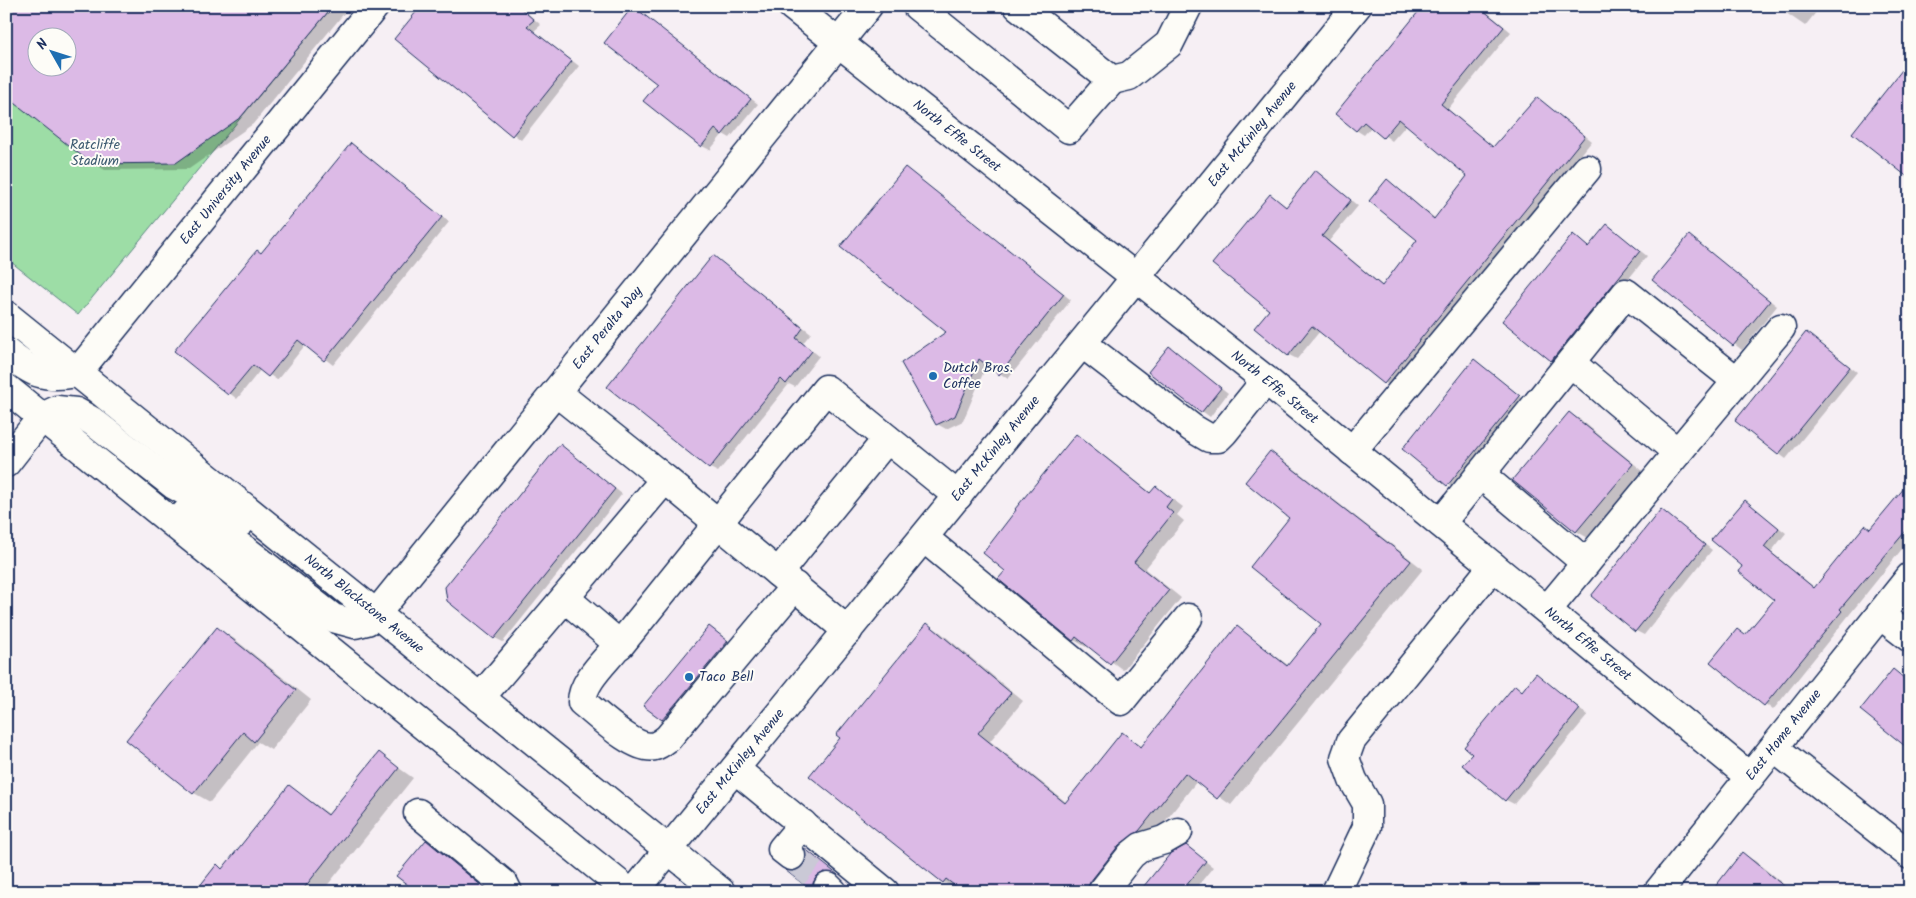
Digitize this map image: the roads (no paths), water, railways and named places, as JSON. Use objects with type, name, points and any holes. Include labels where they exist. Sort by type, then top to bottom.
[{"type":"main road","name":"East University Avenue","points":[[77,373],[375,6]]},
{"type":"main road","name":"North Effie Street","points":[[792,6],[1266,380],[1750,777]]},
{"type":"main road","name":"East Peralta Way","points":[[376,614],[840,44],[868,6]]},
{"type":"main road","points":[[917,6],[1069,129],[1112,80],[1129,76],[1169,44],[1188,6]]},
{"type":"main road","points":[[1018,6],[1112,80]]},
{"type":"main road","name":"East McKinley Avenue","points":[[634,892],[1357,6]]},
{"type":"main road","points":[[1352,451],[1588,169]]},
{"type":"main road","points":[[1441,524],[1626,293],[1736,381]]},
{"type":"main road","name":"North Blackstone Avenue","points":[[6,316],[721,892]]},
{"type":"main road","points":[[1547,610],[1781,328]]},
{"type":"main road","points":[[1082,344],[1192,428],[1209,438],[1218,438],[1266,380]]},
{"type":"main road","points":[[6,352],[28,370],[44,375],[59,376],[77,373]]},
{"type":"main road","points":[[1570,363],[1677,452]]},
{"type":"main road","points":[[6,388],[629,892]]},
{"type":"main road","points":[[887,438],[786,580],[668,738],[654,747],[638,745],[612,727],[582,702],[582,695],[588,683],[826,389],[887,438],[958,496]]},
{"type":"main road","points":[[556,392],[718,522],[848,631]]},
{"type":"main road","points":[[6,463],[42,417],[57,410],[76,412],[92,421],[174,485],[308,560]]},
{"type":"main road","points":[[100,464],[244,549],[334,618],[355,624],[367,620],[376,614]]},
{"type":"main road","points":[[1480,474],[1586,563]]},
{"type":"main road","points":[[480,698],[665,479]]},
{"type":"main road","points":[[924,538],[1121,700],[1188,618]]},
{"type":"main road","points":[[1336,892],[1367,827],[1367,804],[1353,780],[1345,758],[1350,741],[1493,566]]},
{"type":"main road","name":"East Home Avenue","points":[[1658,892],[1910,577]]},
{"type":"main road","points":[[565,598],[619,644]]},
{"type":"main road","points":[[1880,615],[1910,638]]},
{"type":"main road","points":[[1774,748],[1910,855]]},
{"type":"main road","points":[[735,769],[802,824],[870,887]]},
{"type":"main road","points":[[418,813],[504,884],[508,892]]},
{"type":"main road","points":[[791,856],[782,849],[802,824]]},
{"type":"main road","points":[[1102,892],[1131,855],[1141,847],[1164,840],[1178,832]]},
{"type":"tunnel","points":[[791,856],[828,887]]},
{"type":"place","name":"Dutch Bros. Coffee","points":[[933,376]]},
{"type":"place","name":"Taco Bell","points":[[689,677]]},
{"type":"park label","name":"Ratcliffe Stadium","points":[[95,154]]}]
